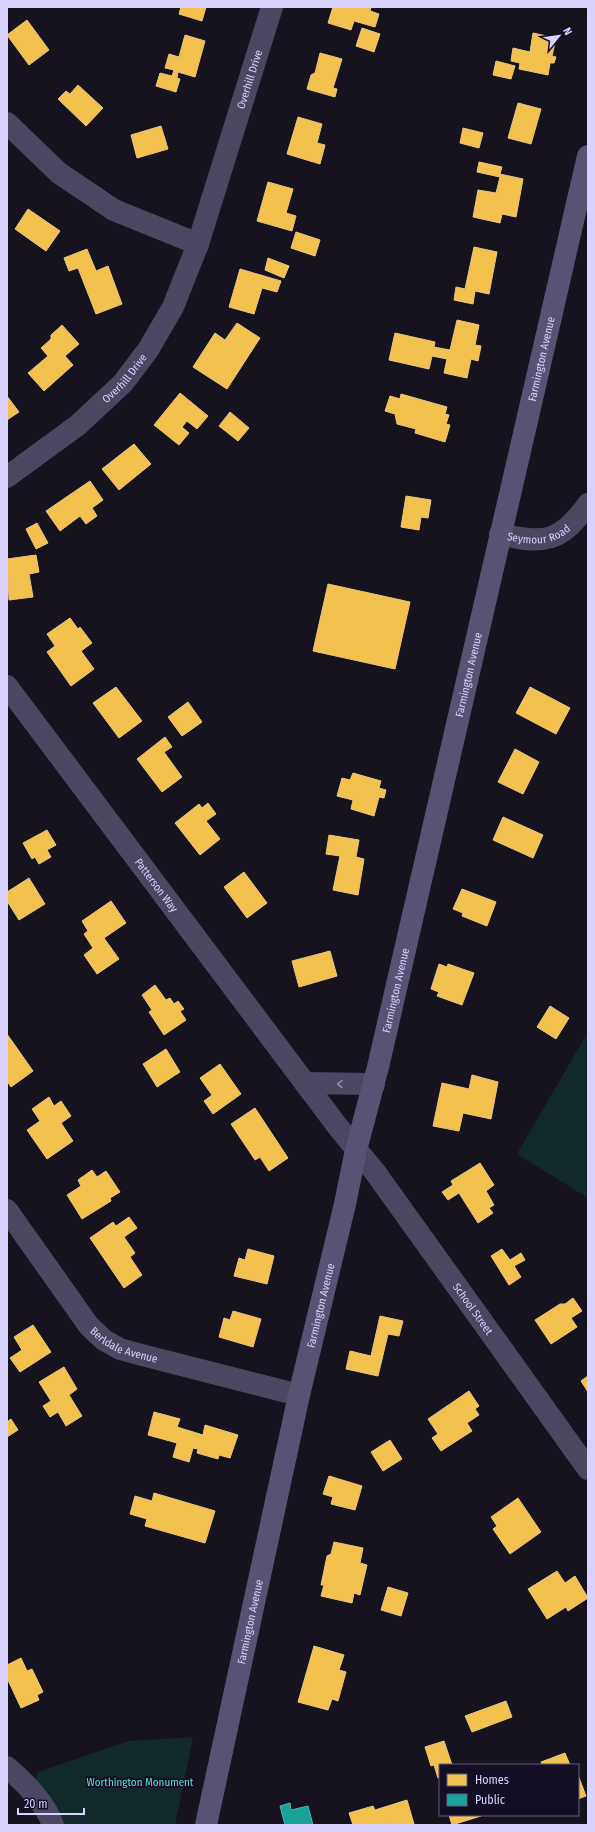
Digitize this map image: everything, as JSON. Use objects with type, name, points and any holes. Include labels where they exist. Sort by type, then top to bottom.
[{"type":"street","name":"Overhill Drive","points":[[7,477],[78,425],[123,383],[148,350],[173,308],[198,244],[272,7]]},
{"type":"street","points":[[7,123],[59,173],[114,210],[198,244]]},
{"type":"street","name":"Farmington Avenue","points":[[206,1825],[300,1395],[345,1204],[356,1150],[374,1084],[588,156]]},
{"type":"street","name":"Seymour Road","points":[[500,534],[522,540],[544,540],[562,533],[576,521],[588,504]]},
{"type":"street","name":"Patterson Way","points":[[7,686],[356,1150]]},
{"type":"street","points":[[305,1083],[374,1084]]},
{"type":"street","name":"School Street","points":[[356,1150],[375,1172],[588,1469]]},
{"type":"street","name":"Berldale Avenue","points":[[7,1210],[77,1310],[104,1340],[120,1349],[300,1395]]},
{"type":"street","points":[[7,1767],[21,1780],[49,1813],[53,1825]]},
{"type":"green space","points":[[588,1032],[588,1199],[517,1154]]},
{"type":"green space","name":"Worthington Monument","points":[[193,1737],[175,1825],[66,1825],[34,1784],[38,1772],[129,1741]]},
{"type":"building: Homes","points":[[181,7],[206,7],[202,21],[179,14]]},
{"type":"building: Homes","points":[[333,7],[371,7],[370,11],[379,14],[375,27],[354,21],[351,30],[328,23]]},
{"type":"building: Homes","points":[[27,20],[49,50],[29,65],[7,35]]},
{"type":"building: Homes","points":[[362,28],[380,34],[374,52],[356,46]]},
{"type":"building: Homes","points":[[533,33],[556,38],[552,56],[556,57],[554,63],[550,63],[548,75],[519,69],[520,63],[511,61],[513,48],[530,52]]},
{"type":"building: Homes","points":[[185,35],[205,41],[195,77],[178,72],[177,78],[180,79],[176,92],[156,86],[160,73],[172,76],[174,70],[165,68],[169,54],[179,57]]},
{"type":"building: Homes","points":[[320,53],[342,59],[333,88],[337,89],[335,97],[307,89],[311,75],[315,73]]},
{"type":"building: Homes","points":[[496,61],[515,66],[511,79],[493,75]]},
{"type":"building: Homes","points":[[78,85],[103,108],[86,126],[58,99],[66,91],[70,94]]},
{"type":"building: Homes","points":[[518,103],[541,109],[531,144],[508,138]]},
{"type":"building: Homes","points":[[298,117],[322,124],[317,143],[325,145],[320,164],[287,154]]},
{"type":"building: Homes","points":[[161,126],[168,149],[137,158],[131,135]]},
{"type":"building: Homes","points":[[463,128],[483,133],[479,148],[460,143]]},
{"type":"building: Homes","points":[[479,162],[502,167],[500,174],[523,179],[516,217],[502,214],[500,223],[473,217],[478,190],[496,193],[500,177],[477,172]]},
{"type":"building: Homes","points":[[268,182],[293,189],[286,213],[296,216],[292,231],[257,221]]},
{"type":"building: Homes","points":[[28,209],[60,231],[46,251],[15,229]]},
{"type":"building: Homes","points":[[296,232],[320,240],[315,256],[291,248]]},
{"type":"building: Homes","points":[[474,247],[497,252],[489,294],[475,291],[473,304],[454,300],[456,287],[465,289]]},
{"type":"building: Homes","points":[[87,249],[96,271],[108,266],[122,304],[96,314],[78,268],[69,271],[64,258]]},
{"type":"building: Homes","points":[[268,258],[289,266],[284,278],[265,270]]},
{"type":"building: Homes","points":[[240,269],[281,281],[277,292],[262,288],[254,314],[229,307]]},
{"type":"building: Homes","points":[[457,320],[479,325],[475,345],[481,346],[478,361],[471,359],[467,378],[444,373],[447,359],[432,356],[429,369],[389,360],[395,333],[435,342],[434,347],[450,350]]},
{"type":"building: Homes","points":[[237,323],[260,338],[227,389],[193,367],[215,333],[225,340]]},
{"type":"building: Homes","points":[[62,325],[79,344],[65,356],[73,365],[44,391],[28,373],[48,356],[41,348],[51,339],[51,335]]},
{"type":"building: Homes","points":[[180,393],[208,416],[197,429],[187,421],[182,427],[189,433],[179,445],[154,425]]},
{"type":"building: Homes","points":[[401,394],[447,407],[445,414],[449,415],[446,424],[450,425],[445,442],[415,433],[416,429],[397,424],[395,414],[385,411],[390,396],[400,399]]},
{"type":"building: Homes","points":[[7,396],[19,412],[7,420]]},
{"type":"building: Homes","points":[[230,412],[249,428],[238,441],[219,426]]},
{"type":"building: Homes","points":[[134,444],[151,464],[119,490],[102,469]]},
{"type":"building: Homes","points":[[90,481],[103,500],[92,508],[97,516],[86,524],[80,516],[60,531],[46,511]]},
{"type":"building: Homes","points":[[406,496],[431,500],[428,518],[421,517],[419,530],[401,527]]},
{"type":"building: Homes","points":[[37,523],[48,543],[36,549],[26,529]]},
{"type":"building: Homes","points":[[36,555],[39,572],[29,574],[33,597],[9,600],[7,559]]},
{"type":"building: Homes","points":[[328,584],[410,602],[395,669],[313,651]]},
{"type":"building: Homes","points":[[70,618],[78,629],[80,627],[92,643],[81,651],[94,669],[71,686],[47,652],[55,646],[47,634]]},
{"type":"building: Homes","points":[[116,687],[142,721],[119,738],[93,703]]},
{"type":"building: Homes","points":[[530,687],[570,708],[556,734],[516,713]]},
{"type":"building: Homes","points":[[188,702],[202,722],[182,736],[168,717]]},
{"type":"building: Homes","points":[[165,737],[172,747],[164,752],[182,777],[162,792],[137,759]]},
{"type":"building: Homes","points":[[515,749],[539,762],[523,794],[498,782]]},
{"type":"building: Homes","points":[[353,773],[381,781],[379,788],[386,790],[384,798],[379,797],[374,816],[351,809],[353,800],[337,796],[342,778],[350,780]]},
{"type":"building: Homes","points":[[208,803],[216,814],[206,821],[220,839],[200,855],[175,823],[199,804],[202,808]]},
{"type":"building: Homes","points":[[503,817],[543,835],[533,858],[493,840]]},
{"type":"building: Homes","points":[[47,830],[56,845],[47,850],[51,857],[39,864],[35,857],[32,859],[23,843]]},
{"type":"building: Homes","points":[[329,835],[359,840],[356,857],[364,859],[358,895],[333,890],[340,856],[326,854]]},
{"type":"building: Homes","points":[[244,872],[267,903],[247,918],[224,887]]},
{"type":"building: Homes","points":[[29,878],[45,904],[19,920],[7,901],[7,892]]},
{"type":"building: Homes","points":[[462,889],[496,902],[487,926],[462,916],[463,913],[453,909]]},
{"type":"building: Homes","points":[[111,901],[126,923],[104,938],[119,959],[97,974],[84,955],[93,948],[84,934],[88,931],[82,921]]},
{"type":"building: Homes","points":[[330,951],[337,976],[299,987],[292,961]]},
{"type":"building: Homes","points":[[439,964],[447,967],[448,964],[474,973],[462,1005],[437,996],[439,992],[431,989]]},
{"type":"building: Homes","points":[[155,985],[166,1000],[170,998],[174,1004],[178,1001],[184,1009],[180,1011],[186,1020],[164,1035],[149,1012],[152,1010],[142,995]]},
{"type":"building: Homes","points":[[550,1006],[569,1018],[556,1039],[537,1027]]},
{"type":"building: Homes","points":[[7,1034],[33,1071],[11,1087],[7,1081]]},
{"type":"building: Homes","points":[[166,1049],[180,1072],[157,1087],[143,1064]]},
{"type":"building: Homes","points":[[220,1064],[241,1094],[213,1114],[204,1101],[212,1095],[200,1078]]},
{"type":"building: Homes","points":[[472,1075],[498,1082],[491,1119],[463,1113],[459,1131],[433,1126],[442,1083],[469,1089]]},
{"type":"building: Homes","points":[[49,1097],[54,1106],[61,1101],[71,1116],[61,1123],[73,1141],[47,1159],[27,1130],[40,1121],[32,1109]]},
{"type":"building: Homes","points":[[255,1108],[288,1158],[269,1171],[260,1157],[255,1160],[231,1124]]},
{"type":"building: Homes","points":[[480,1163],[494,1185],[486,1191],[494,1205],[489,1208],[493,1213],[478,1223],[459,1193],[448,1200],[442,1192],[453,1185],[451,1181]]},
{"type":"building: Homes","points":[[92,1170],[97,1177],[106,1171],[120,1192],[110,1198],[111,1201],[82,1219],[67,1195],[81,1186],[78,1180]]},
{"type":"building: Homes","points":[[129,1217],[137,1228],[124,1237],[135,1253],[130,1257],[142,1275],[124,1288],[90,1238],[113,1222],[116,1226]]},
{"type":"building: Homes","points":[[248,1249],[274,1256],[267,1284],[234,1276],[239,1258],[245,1260]]},
{"type":"building: Homes","points":[[502,1249],[510,1260],[521,1253],[525,1260],[514,1266],[521,1277],[509,1285],[491,1256]]},
{"type":"building: Homes","points":[[573,1298],[582,1311],[571,1318],[577,1327],[551,1344],[535,1320],[560,1304],[565,1304]]},
{"type":"building: Homes","points":[[233,1311],[261,1319],[253,1347],[219,1337],[224,1318],[230,1320]]},
{"type":"building: Homes","points":[[380,1316],[403,1321],[399,1336],[388,1334],[378,1376],[346,1369],[350,1351],[371,1356]]},
{"type":"building: Homes","points":[[33,1325],[51,1352],[20,1372],[10,1358],[22,1350],[14,1337]]},
{"type":"building: Homes","points":[[64,1367],[77,1389],[69,1395],[82,1416],[66,1426],[58,1412],[50,1417],[43,1406],[51,1401],[39,1382]]},
{"type":"building: Homes","points":[[588,1376],[588,1392],[581,1381]]},
{"type":"building: Homes","points":[[469,1391],[479,1406],[475,1409],[479,1415],[467,1423],[472,1431],[441,1451],[432,1438],[438,1434],[428,1419]]},
{"type":"building: Homes","points":[[154,1412],[180,1419],[177,1427],[203,1435],[205,1425],[238,1435],[230,1458],[219,1455],[218,1459],[197,1453],[198,1449],[193,1448],[189,1462],[173,1457],[177,1443],[148,1435]]},
{"type":"building: Homes","points":[[11,1419],[18,1430],[7,1437],[7,1422]]},
{"type":"building: Homes","points":[[390,1440],[402,1459],[383,1471],[371,1452]]},
{"type":"building: Homes","points":[[329,1476],[362,1486],[355,1510],[331,1504],[333,1497],[323,1494]]},
{"type":"building: Homes","points":[[154,1493],[215,1511],[205,1543],[145,1526],[147,1519],[130,1514],[135,1496],[152,1501]]},
{"type":"building: Homes","points":[[518,1498],[541,1532],[510,1554],[493,1529],[497,1526],[491,1517]]},
{"type":"building: Homes","points":[[334,1542],[363,1548],[360,1563],[367,1565],[360,1595],[354,1593],[352,1603],[321,1596],[324,1585],[321,1585],[327,1556],[331,1554]]},
{"type":"building: Homes","points":[[557,1571],[565,1583],[575,1576],[588,1598],[568,1611],[566,1607],[547,1619],[528,1589]]},
{"type":"building: Homes","points":[[388,1587],[408,1593],[401,1616],[381,1610]]},
{"type":"building: Homes","points":[[314,1646],[344,1655],[339,1670],[346,1672],[338,1701],[332,1699],[328,1710],[298,1702]]},
{"type":"building: Homes","points":[[21,1658],[27,1671],[32,1669],[43,1692],[37,1695],[39,1700],[21,1708],[7,1678],[7,1665]]},
{"type":"building: Homes","points":[[506,1701],[512,1717],[472,1732],[465,1716]]},
{"type":"building: Homes","points":[[444,1741],[452,1764],[439,1764],[439,1778],[434,1765],[431,1766],[425,1747]]},
{"type":"building: Homes","points":[[565,1753],[570,1764],[542,1764],[541,1762]]},
{"type":"building: Homes","points":[[579,1778],[586,1796],[579,1799]]},
{"type":"building: Homes","points":[[407,1800],[414,1824],[353,1825],[349,1813],[373,1806],[375,1810]]},
{"type":"building: Homes","points":[[449,1816],[481,1816],[452,1825]]},
{"type":"building: Public","points":[[290,1803],[291,1810],[308,1806],[313,1825],[285,1825],[280,1806]]}]
